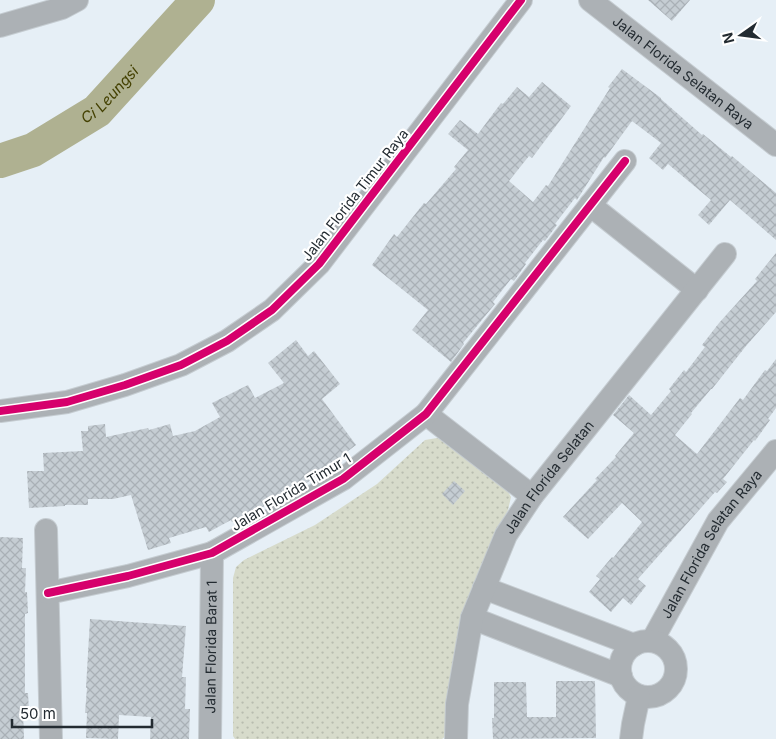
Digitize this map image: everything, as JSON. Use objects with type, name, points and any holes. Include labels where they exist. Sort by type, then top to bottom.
[{"type":"street","points":[[0,26],[45,6],[62,8],[76,0]]},
{"type":"street","name":"Jalan Florida Timur Raya","points":[[0,411],[67,402],[125,385],[181,365],[227,341],[272,310],[319,264],[521,0]]},
{"type":"street","name":"Jalan Florida Selatan Raya","points":[[590,0],[776,145]]},
{"type":"street","name":"Jalan Florida Timur 1","points":[[48,593],[128,576],[212,553],[343,479],[426,414],[625,161]]},
{"type":"street","points":[[590,206],[697,290]]},
{"type":"street","name":"Jalan Florida Selatan","points":[[456,739],[457,704],[472,618],[506,536],[532,496],[724,254]]},
{"type":"street","points":[[426,414],[532,496]]},
{"type":"street","name":"Jalan Florida Selatan Raya","points":[[621,676],[622,658],[627,651],[643,643],[718,522],[776,451]]},
{"type":"street","points":[[46,530],[51,739]]},
{"type":"street","name":"Jalan Florida Barat 1","points":[[210,739],[212,553]]},
{"type":"street","points":[[472,618],[621,676],[625,685],[639,696],[657,696],[672,684],[676,676],[676,666],[673,657],[668,649],[660,644],[643,643],[484,588]]},
{"type":"street","points":[[631,739],[639,696]]},
{"type":"green space","points":[[437,438],[449,443],[505,486],[511,497],[508,510],[480,567],[479,614],[446,736],[442,739],[235,739],[233,736],[233,578],[236,567],[244,560],[315,525],[377,484],[425,440]]},
{"type":"building","points":[[648,0],[690,0],[672,21]]},
{"type":"building","points":[[622,69],[661,98],[702,135],[732,156],[776,193],[776,240],[730,200],[709,225],[698,215],[711,200],[668,164],[663,170],[649,158],[661,143],[632,121],[604,157],[577,200],[575,198],[555,224],[557,225],[545,241],[543,240],[525,263],[514,281],[511,279],[493,302],[495,304],[463,343],[451,362],[412,330],[428,310],[372,265],[394,234],[397,237],[424,203],[426,204],[456,169],[454,167],[468,150],[448,134],[460,120],[478,134],[501,103],[503,104],[517,87],[529,97],[542,82],[571,106],[532,158],[529,156],[509,181],[533,202],[546,185],[548,186],[610,88],[608,87]]},
{"type":"building","points":[[776,253],[776,312],[746,346],[675,435],[697,454],[740,398],[743,400],[765,370],[767,371],[776,359],[776,408],[755,441],[723,479],[727,482],[717,493],[715,492],[638,579],[646,586],[631,605],[623,598],[611,612],[589,592],[600,579],[596,576],[642,522],[622,503],[588,539],[563,517],[597,480],[595,479],[616,457],[634,433],[613,415],[629,395],[651,415],[671,391],[669,389],[684,370],[686,372],[705,347],[702,345],[757,281],[755,279]]},
{"type":"building","points":[[296,340],[308,356],[314,351],[340,384],[322,399],[356,445],[308,482],[254,512],[253,510],[209,532],[206,527],[169,538],[171,543],[148,550],[131,495],[113,499],[88,499],[88,505],[29,508],[27,471],[44,471],[43,453],[83,451],[81,431],[88,431],[88,426],[105,424],[106,437],[148,428],[149,430],[170,424],[173,436],[195,431],[220,417],[212,403],[248,385],[255,398],[284,383],[268,363]]},
{"type":"building","points":[[454,481],[465,491],[453,505],[442,494]]},
{"type":"building","points":[[0,537],[23,538],[22,568],[26,568],[25,592],[27,592],[28,613],[25,614],[25,693],[28,693],[29,711],[23,711],[24,739],[0,739]]},
{"type":"building","points":[[90,619],[186,626],[182,677],[186,677],[185,709],[190,709],[189,739],[150,739],[151,717],[119,715],[118,739],[86,738],[87,713],[85,713]]},
{"type":"building","points":[[556,681],[595,681],[596,738],[493,739],[494,682],[526,682],[527,717],[556,717]]},
{"type":"waterway","name":"Ci Leungsi","points":[[0,161],[33,150],[97,111],[198,0]]},
{"type":"cycle path","points":[[0,411],[67,402],[125,385],[181,365],[227,341],[272,310],[319,264],[521,0]]},
{"type":"cycle path","points":[[48,593],[128,576],[212,553],[343,479],[426,414],[625,161]]}]
